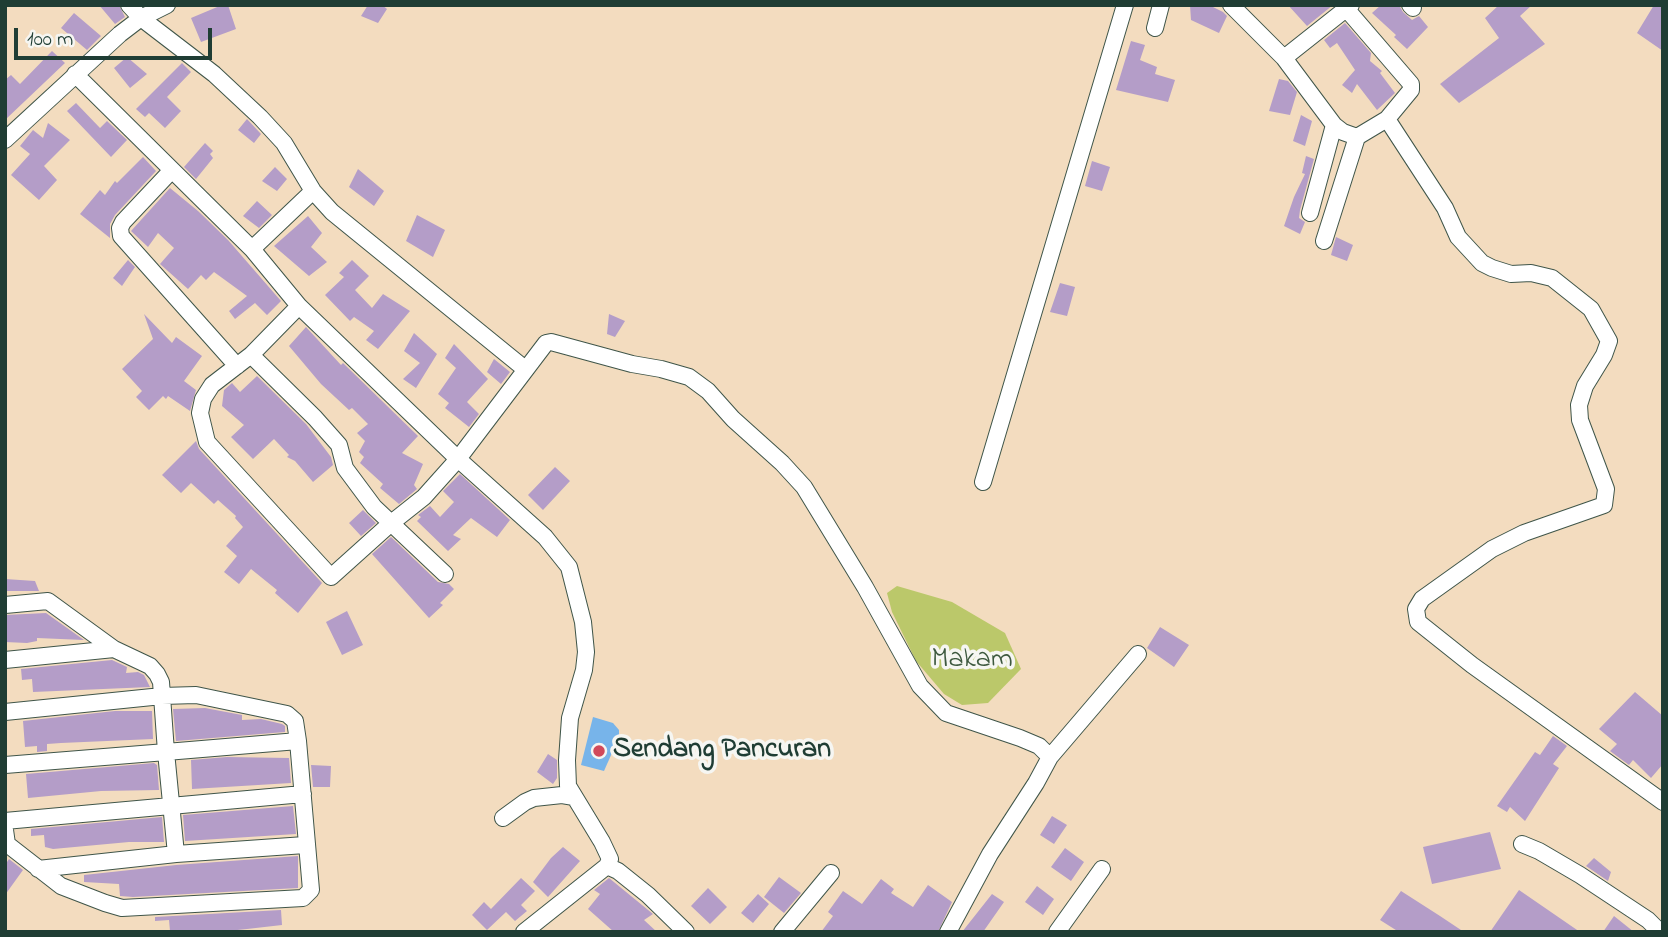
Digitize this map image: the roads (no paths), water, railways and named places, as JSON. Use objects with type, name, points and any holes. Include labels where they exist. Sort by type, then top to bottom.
[{"type":"street","points":[[129,5],[260,117],[284,144],[313,191],[332,212],[525,369]]},
{"type":"street","points":[[9,129],[141,18],[167,5]]},
{"type":"street","points":[[983,482],[1125,5]]},
{"type":"street","points":[[1155,29],[1161,5]]},
{"type":"street","points":[[1231,5],[1284,58],[1334,125],[1357,137]]},
{"type":"street","points":[[1284,58],[1347,7],[1411,84],[1411,90],[1387,119],[1357,137],[1324,241]]},
{"type":"street","points":[[75,74],[252,249],[299,306],[458,459],[545,537],[569,566],[583,622],[586,652],[570,718],[568,786],[603,842],[610,859],[607,866],[524,932]]},
{"type":"street","points":[[1387,119],[1446,208],[1458,237],[1482,262],[1511,274],[1531,273],[1552,278],[1591,309],[1609,341],[1604,355],[1587,381],[1579,405],[1580,420],[1606,489],[1604,505],[1524,533],[1492,549],[1422,599],[1416,610],[1418,622],[1472,665],[1659,793]]},
{"type":"street","points":[[1310,214],[1334,125]]},
{"type":"street","points":[[172,170],[123,222],[120,228],[121,236],[237,366]]},
{"type":"street","points":[[252,249],[313,191]]},
{"type":"street","points":[[299,306],[251,355],[212,385],[203,399],[200,413],[207,442],[331,577],[390,524],[424,498],[458,459],[546,343],[551,342],[689,377],[708,391],[733,419],[782,463],[804,487],[865,587],[920,686],[946,713],[1020,737],[1039,746],[1050,757]]},
{"type":"street","points":[[251,355],[339,445],[345,468],[351,478],[390,524],[445,574]]},
{"type":"street","points":[[5,605],[48,601],[114,649],[150,666],[157,674],[162,696],[176,854]]},
{"type":"street","points":[[5,660],[114,649]]},
{"type":"street","points":[[948,932],[990,854],[1050,757],[1138,654]]},
{"type":"street","points":[[5,712],[196,695],[287,714],[295,721],[298,741],[311,891],[303,898],[122,908],[61,886],[6,840]]},
{"type":"street","points":[[5,765],[298,741]]},
{"type":"street","points":[[5,821],[303,794]]},
{"type":"street","points":[[503,818],[534,798],[562,795],[574,797]]},
{"type":"street","points":[[1522,844],[1580,875],[1648,920],[1660,932]]},
{"type":"street","points":[[38,869],[176,854],[305,845]]},
{"type":"street","points":[[607,866],[618,871],[648,895],[686,932]]},
{"type":"street","points":[[1057,932],[1102,869]]},
{"type":"street","points":[[782,932],[831,873]]},
{"type":"water","name":"Sendang Pancuran","points":[[593,717],[613,723],[619,730],[619,737],[604,771],[581,765]]},
{"type":"place","name":"Sendang Pancuran","points":[[599,751]]},
{"type":"park label","name":"Makam","points":[[972,661]]}]
